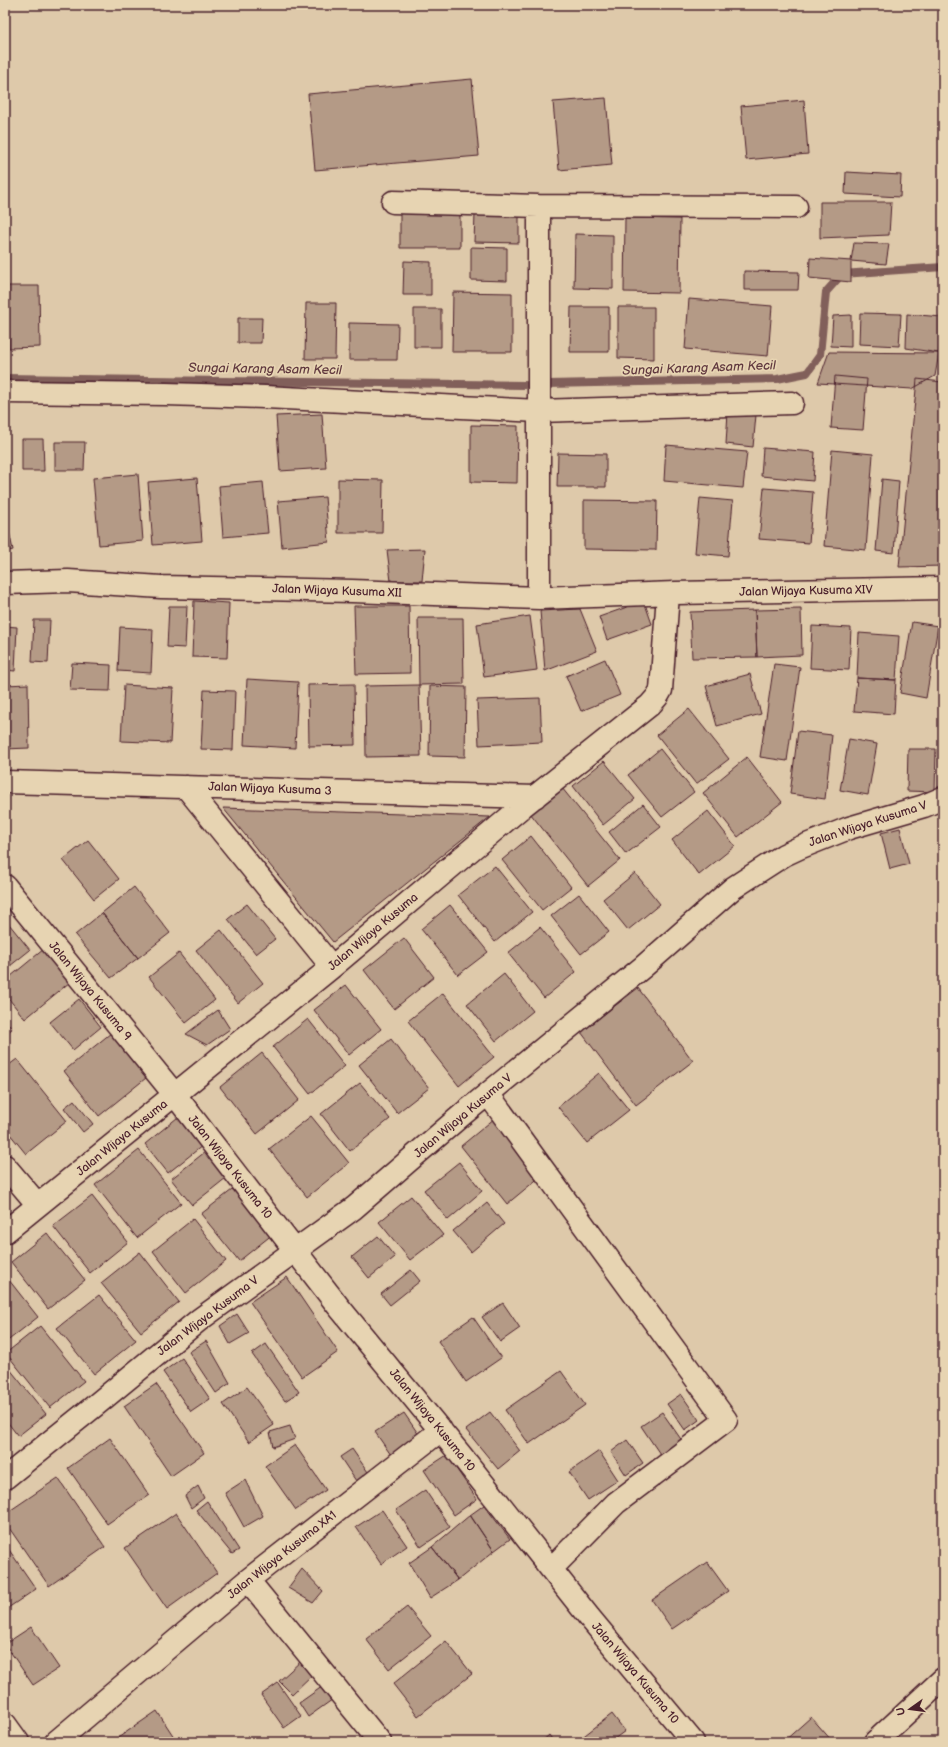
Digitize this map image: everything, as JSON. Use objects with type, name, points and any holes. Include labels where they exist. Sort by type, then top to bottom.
[{"type":"street","points":[[393,202],[539,206],[796,207]]},
{"type":"street","points":[[539,206],[537,372],[539,411],[539,598]]},
{"type":"street","points":[[5,392],[250,396],[539,411],[792,402]]},
{"type":"street","name":"Jalan Wijaya Kusuma XII","points":[[5,583],[68,581],[161,587],[352,591],[539,598],[668,594]]},
{"type":"street","name":"Jalan Wijaya Kusuma XIV","points":[[668,594],[943,588]]},
{"type":"street","name":"Jalan Wijaya Kusuma","points":[[5,1232],[332,967],[535,797],[650,705],[661,690],[668,594]]},
{"type":"street","name":"Jalan Wijaya Kusuma 3","points":[[5,782],[535,797]]},
{"type":"street","points":[[186,787],[332,967]]},
{"type":"street","name":"Jalan Wijaya Kusuma V","points":[[5,1478],[199,1320],[354,1208],[488,1094],[643,967],[733,888],[777,859],[830,835],[924,806],[943,798]]},
{"type":"street","name":"Jalan Wijaya Kusuma 9","points":[[5,886],[175,1095]]},
{"type":"street","points":[[488,1094],[726,1420],[616,1503],[551,1569]]},
{"type":"street","name":"Jalan Wijaya Kusuma 10","points":[[175,1095],[338,1306],[441,1430],[551,1569],[693,1742]]},
{"type":"street","points":[[5,1166],[38,1205]]},
{"type":"street","name":"Jalan Wijaya Kusuma XA1","points":[[56,1742],[248,1580],[441,1430]]},
{"type":"street","points":[[248,1580],[380,1742]]},
{"type":"street","points":[[875,1742],[943,1679]]},
{"type":"street","points":[[5,1724],[18,1742]]},
{"type":"building","points":[[472,79],[479,156],[315,170],[308,94]]},
{"type":"building","points":[[606,98],[612,165],[559,170],[553,102]]},
{"type":"building","points":[[804,100],[808,154],[746,160],[741,106]]},
{"type":"building","points":[[846,172],[901,175],[900,197],[845,194]]},
{"type":"building","points":[[820,202],[891,202],[889,235],[820,238]]},
{"type":"building","points":[[400,208],[460,209],[460,248],[400,248]]},
{"type":"building","points":[[475,214],[519,215],[519,243],[474,242]]},
{"type":"building","points":[[625,218],[680,219],[679,293],[624,292]]},
{"type":"building","points":[[575,234],[613,235],[613,289],[574,288]]},
{"type":"building","points":[[854,243],[889,244],[886,264],[851,261]]},
{"type":"building","points":[[471,247],[507,248],[507,281],[471,280]]},
{"type":"building","points":[[810,258],[851,261],[851,282],[809,278]]},
{"type":"building","points":[[404,261],[431,262],[431,295],[403,295]]},
{"type":"building","points":[[744,271],[799,272],[798,290],[744,290]]},
{"type":"building","points":[[8,286],[39,286],[40,347],[9,348]]},
{"type":"building","points":[[453,292],[512,293],[512,352],[452,352]]},
{"type":"building","points":[[689,299],[772,306],[768,356],[685,349]]},
{"type":"building","points":[[306,303],[336,303],[335,359],[305,359]]},
{"type":"building","points":[[571,307],[609,307],[609,352],[570,352]]},
{"type":"building","points":[[618,307],[654,307],[654,359],[618,358]]},
{"type":"building","points":[[414,309],[441,309],[441,347],[414,347]]},
{"type":"building","points":[[860,313],[901,314],[899,346],[859,344]]},
{"type":"building","points":[[907,314],[942,317],[939,353],[906,348]]},
{"type":"building","points":[[851,315],[851,347],[831,346],[833,316]]},
{"type":"building","points":[[238,318],[262,318],[261,343],[238,343]]},
{"type":"building","points":[[349,323],[398,324],[397,360],[349,360]]},
{"type":"building","points":[[829,352],[939,353],[935,376],[912,389],[818,383]]},
{"type":"building","points":[[835,376],[867,379],[863,430],[831,428]]},
{"type":"building","points":[[917,379],[942,382],[943,379],[943,566],[899,567]]},
{"type":"building","points":[[728,412],[756,415],[753,447],[726,444]]},
{"type":"building","points":[[322,414],[326,468],[280,471],[276,416]]},
{"type":"building","points":[[471,425],[518,426],[517,483],[471,482]]},
{"type":"building","points":[[22,439],[43,439],[44,471],[22,471]]},
{"type":"building","points":[[55,442],[85,442],[84,470],[55,470]]},
{"type":"building","points":[[666,445],[747,452],[743,488],[664,481]]},
{"type":"building","points":[[763,448],[815,452],[813,481],[761,476]]},
{"type":"building","points":[[832,450],[873,454],[866,550],[824,546]]},
{"type":"building","points":[[558,453],[606,454],[606,487],[557,487]]},
{"type":"building","points":[[138,474],[143,541],[99,545],[93,478]]},
{"type":"building","points":[[197,478],[202,541],[153,545],[148,482]]},
{"type":"building","points":[[338,479],[383,480],[382,533],[338,533]]},
{"type":"building","points":[[882,479],[899,481],[894,553],[876,551]]},
{"type":"building","points":[[263,482],[268,533],[223,537],[219,486]]},
{"type":"building","points":[[764,488],[813,492],[809,543],[759,539]]},
{"type":"building","points":[[325,497],[329,542],[282,547],[278,501]]},
{"type":"building","points":[[700,498],[733,501],[728,556],[695,553]]},
{"type":"building","points":[[584,500],[657,501],[656,550],[584,549]]},
{"type":"building","points":[[5,513],[13,550],[5,552]]},
{"type":"building","points":[[425,549],[422,581],[391,581],[387,550]]},
{"type":"building","points":[[194,601],[229,603],[227,658],[192,657]]},
{"type":"building","points":[[644,601],[652,624],[607,640],[599,617]]},
{"type":"building","points":[[169,606],[187,606],[185,648],[167,647]]},
{"type":"building","points":[[354,606],[409,606],[410,673],[356,674]]},
{"type":"building","points":[[580,609],[597,651],[545,671],[540,611]]},
{"type":"building","points":[[801,609],[802,655],[757,657],[755,610]]},
{"type":"building","points":[[755,610],[757,657],[692,658],[690,612]]},
{"type":"building","points":[[530,616],[537,670],[484,677],[477,624]]},
{"type":"building","points":[[418,618],[463,618],[464,684],[419,685]]},
{"type":"building","points":[[34,620],[50,620],[48,663],[32,662]]},
{"type":"building","points":[[912,622],[938,626],[926,698],[900,693]]},
{"type":"building","points":[[5,626],[17,627],[15,671],[5,670]]},
{"type":"building","points":[[812,626],[851,628],[849,670],[810,668]]},
{"type":"building","points":[[120,627],[153,629],[151,673],[118,671]]},
{"type":"building","points":[[859,633],[899,636],[896,680],[857,678]]},
{"type":"building","points":[[605,659],[620,695],[581,711],[566,676]]},
{"type":"building","points":[[72,663],[111,665],[110,691],[70,690]]},
{"type":"building","points":[[774,664],[800,667],[787,761],[760,757]]},
{"type":"building","points":[[750,674],[761,714],[717,726],[706,686]]},
{"type":"building","points":[[857,678],[896,680],[894,714],[854,711]]},
{"type":"building","points":[[247,679],[298,682],[295,748],[244,745]]},
{"type":"building","points":[[28,684],[29,748],[5,749],[5,685]]},
{"type":"building","points":[[354,684],[355,745],[309,746],[308,685]]},
{"type":"building","points":[[124,685],[173,688],[170,743],[121,741]]},
{"type":"building","points":[[419,685],[421,756],[366,757],[365,686]]},
{"type":"building","points":[[430,686],[466,687],[465,757],[429,756]]},
{"type":"building","points":[[204,690],[235,691],[233,750],[201,749]]},
{"type":"building","points":[[540,698],[542,742],[479,745],[477,700]]},
{"type":"building","points":[[689,709],[729,759],[696,784],[657,735]]},
{"type":"building","points":[[798,731],[832,735],[825,799],[790,794]]},
{"type":"building","points":[[849,739],[877,744],[868,795],[840,790]]},
{"type":"building","points":[[660,749],[694,792],[662,817],[628,775]]},
{"type":"building","points":[[908,749],[936,749],[935,792],[907,791]]},
{"type":"building","points":[[747,757],[782,802],[738,837],[703,793]]},
{"type":"building","points":[[604,761],[635,799],[603,825],[573,786]]},
{"type":"building","points":[[562,788],[620,860],[588,886],[530,813]]},
{"type":"building","points":[[643,804],[661,827],[626,854],[609,832]]},
{"type":"building","points":[[223,808],[490,817],[333,942]]},
{"type":"building","points":[[708,811],[735,846],[699,875],[672,840]]},
{"type":"building","points":[[900,828],[909,864],[890,869],[881,833]]},
{"type":"building","points":[[531,836],[571,887],[542,910],[502,860]]},
{"type":"building","points":[[88,840],[119,879],[94,899],[63,860]]},
{"type":"building","points":[[495,866],[532,912],[495,942],[458,895]]},
{"type":"building","points":[[635,873],[660,904],[628,930],[603,899]]},
{"type":"building","points":[[134,887],[170,933],[138,958],[102,913]]},
{"type":"building","points":[[579,894],[609,932],[581,954],[551,916]]},
{"type":"building","points":[[247,904],[275,939],[256,954],[228,919]]},
{"type":"building","points":[[450,905],[488,952],[458,975],[421,929]]},
{"type":"building","points":[[102,913],[138,958],[111,978],[75,935]]},
{"type":"building","points":[[5,919],[30,950],[5,970]]},
{"type":"building","points":[[540,927],[576,972],[544,998],[508,953]]},
{"type":"building","points":[[221,930],[263,983],[238,1003],[196,950]]},
{"type":"building","points":[[404,938],[434,977],[394,1009],[364,970]]},
{"type":"building","points":[[44,949],[70,982],[25,1019],[5,994],[5,981]]},
{"type":"building","points":[[179,953],[215,1000],[186,1023],[149,977]]},
{"type":"building","points":[[504,974],[533,1011],[496,1041],[467,1004]]},
{"type":"building","points":[[346,985],[381,1029],[349,1055],[314,1010]]},
{"type":"building","points":[[638,988],[693,1061],[636,1105],[581,1032]]},
{"type":"building","points":[[443,993],[494,1057],[459,1086],[408,1021]]},
{"type":"building","points":[[79,999],[101,1027],[73,1050],[50,1022]]},
{"type":"building","points":[[218,1010],[230,1029],[207,1045],[186,1034]]},
{"type":"building","points":[[308,1019],[345,1066],[310,1094],[273,1047]]},
{"type":"building","points":[[5,1020],[12,1029],[5,1034]]},
{"type":"building","points":[[111,1033],[146,1078],[99,1116],[64,1071]]},
{"type":"building","points":[[391,1039],[429,1088],[397,1113],[359,1065]]},
{"type":"building","points":[[262,1053],[299,1100],[257,1134],[220,1087]]},
{"type":"building","points":[[17,1059],[67,1121],[26,1154],[5,1128],[5,1068]]},
{"type":"building","points":[[599,1073],[629,1110],[587,1143],[558,1107]]},
{"type":"building","points":[[360,1083],[390,1119],[350,1151],[321,1114]]},
{"type":"building","points":[[74,1100],[93,1124],[83,1132],[64,1108]]},
{"type":"building","points":[[183,1113],[207,1142],[168,1173],[145,1144]]},
{"type":"building","points":[[311,1116],[349,1163],[307,1197],[269,1149]]},
{"type":"building","points":[[495,1118],[541,1176],[507,1204],[461,1146]]},
{"type":"building","points":[[210,1148],[231,1174],[192,1205],[171,1179]]},
{"type":"building","points":[[139,1150],[181,1203],[137,1238],[95,1185]]},
{"type":"building","points":[[459,1162],[482,1191],[448,1220],[424,1190]]},
{"type":"building","points":[[241,1183],[278,1230],[239,1261],[201,1214]]},
{"type":"building","points":[[92,1196],[128,1242],[90,1273],[53,1226]]},
{"type":"building","points":[[411,1196],[443,1235],[410,1260],[379,1222]]},
{"type":"building","points":[[487,1203],[504,1224],[471,1252],[453,1231]]},
{"type":"building","points":[[193,1219],[226,1261],[186,1293],[153,1251]]},
{"type":"building","points":[[47,1233],[85,1280],[48,1309],[11,1262]]},
{"type":"building","points":[[378,1236],[395,1257],[369,1278],[352,1257]]},
{"type":"building","points":[[140,1252],[179,1302],[141,1332],[101,1283]]},
{"type":"building","points":[[411,1270],[420,1281],[390,1305],[381,1294]]},
{"type":"building","points":[[5,1275],[38,1317],[5,1343]]},
{"type":"building","points":[[287,1277],[338,1352],[302,1377],[250,1302]]},
{"type":"building","points":[[99,1295],[136,1340],[94,1374],[57,1328]]},
{"type":"building","points":[[503,1303],[520,1328],[500,1342],[482,1317]]},
{"type":"building","points":[[237,1314],[249,1333],[230,1344],[220,1326]]},
{"type":"building","points":[[473,1317],[501,1358],[466,1382],[438,1341]]},
{"type":"building","points":[[40,1326],[84,1381],[50,1408],[6,1353]]},
{"type":"building","points":[[206,1341],[230,1383],[216,1393],[189,1352]]},
{"type":"building","points":[[266,1344],[299,1392],[285,1401],[252,1354]]},
{"type":"building","points":[[182,1358],[210,1399],[191,1412],[163,1372]]},
{"type":"building","points":[[5,1363],[46,1414],[18,1436],[5,1419]]},
{"type":"building","points":[[561,1371],[585,1405],[529,1444],[505,1410]]},
{"type":"building","points":[[156,1384],[204,1453],[171,1476],[124,1406]]},
{"type":"building","points":[[247,1387],[274,1425],[249,1442],[223,1404]]},
{"type":"building","points":[[681,1394],[699,1420],[685,1430],[667,1404]]},
{"type":"building","points":[[490,1412],[520,1451],[498,1469],[466,1430]]},
{"type":"building","points":[[662,1412],[685,1445],[664,1460],[641,1426]]},
{"type":"building","points":[[404,1413],[419,1435],[391,1455],[375,1432]]},
{"type":"building","points":[[290,1426],[295,1439],[273,1447],[270,1432]]},
{"type":"building","points":[[110,1438],[149,1495],[107,1524],[68,1468]]},
{"type":"building","points":[[627,1440],[643,1463],[626,1475],[611,1452]]},
{"type":"building","points":[[295,1445],[326,1490],[296,1510],[265,1466]]},
{"type":"building","points":[[352,1449],[370,1475],[358,1484],[340,1457]]},
{"type":"building","points":[[599,1451],[618,1480],[588,1500],[569,1472]]},
{"type":"building","points":[[447,1455],[477,1499],[454,1515],[424,1470]]},
{"type":"building","points":[[58,1478],[105,1547],[49,1586],[5,1522],[5,1514]]},
{"type":"building","points":[[245,1480],[263,1516],[244,1527],[225,1493]]},
{"type":"building","points":[[198,1486],[204,1498],[191,1508],[185,1496]]},
{"type":"building","points":[[425,1490],[450,1527],[421,1547],[396,1510]]},
{"type":"building","points":[[207,1501],[239,1550],[232,1554],[196,1510]]},
{"type":"building","points":[[484,1505],[510,1539],[494,1551],[470,1515]]},
{"type":"building","points":[[382,1510],[407,1546],[381,1564],[356,1527]]},
{"type":"building","points":[[176,1513],[217,1573],[167,1609],[125,1548]]},
{"type":"building","points":[[470,1515],[494,1551],[458,1580],[432,1547]]},
{"type":"building","points":[[5,1544],[36,1589],[5,1610]]},
{"type":"building","points":[[432,1547],[458,1580],[430,1598],[409,1563]]},
{"type":"building","points":[[707,1562],[728,1591],[672,1629],[652,1600]]},
{"type":"building","points":[[302,1569],[323,1591],[313,1603],[288,1588]]},
{"type":"building","points":[[407,1607],[431,1636],[389,1669],[366,1639]]},
{"type":"building","points":[[31,1627],[59,1668],[33,1685],[5,1644]]},
{"type":"building","points":[[446,1641],[472,1674],[418,1716],[393,1684]]},
{"type":"building","points":[[301,1661],[313,1674],[292,1694],[279,1681]]},
{"type":"building","points":[[278,1683],[301,1716],[284,1728],[261,1695]]},
{"type":"building","points":[[326,1684],[336,1697],[308,1717],[299,1703]]},
{"type":"building","points":[[157,1711],[176,1740],[173,1742],[112,1742]]},
{"type":"building","points":[[612,1714],[625,1731],[610,1742],[576,1742]]},
{"type":"building","points":[[811,1717],[833,1742],[783,1742]]},
{"type":"building","points":[[549,1735],[554,1742],[541,1742]]},
{"type":"waterway","name":"Sungai Karang Asam Kecil","points":[[548,384],[777,379],[807,373],[820,355],[826,292],[842,274],[943,267]]},
{"type":"waterway","name":"Sungai Karang Asam Kecil","points":[[5,378],[525,385]]}]
